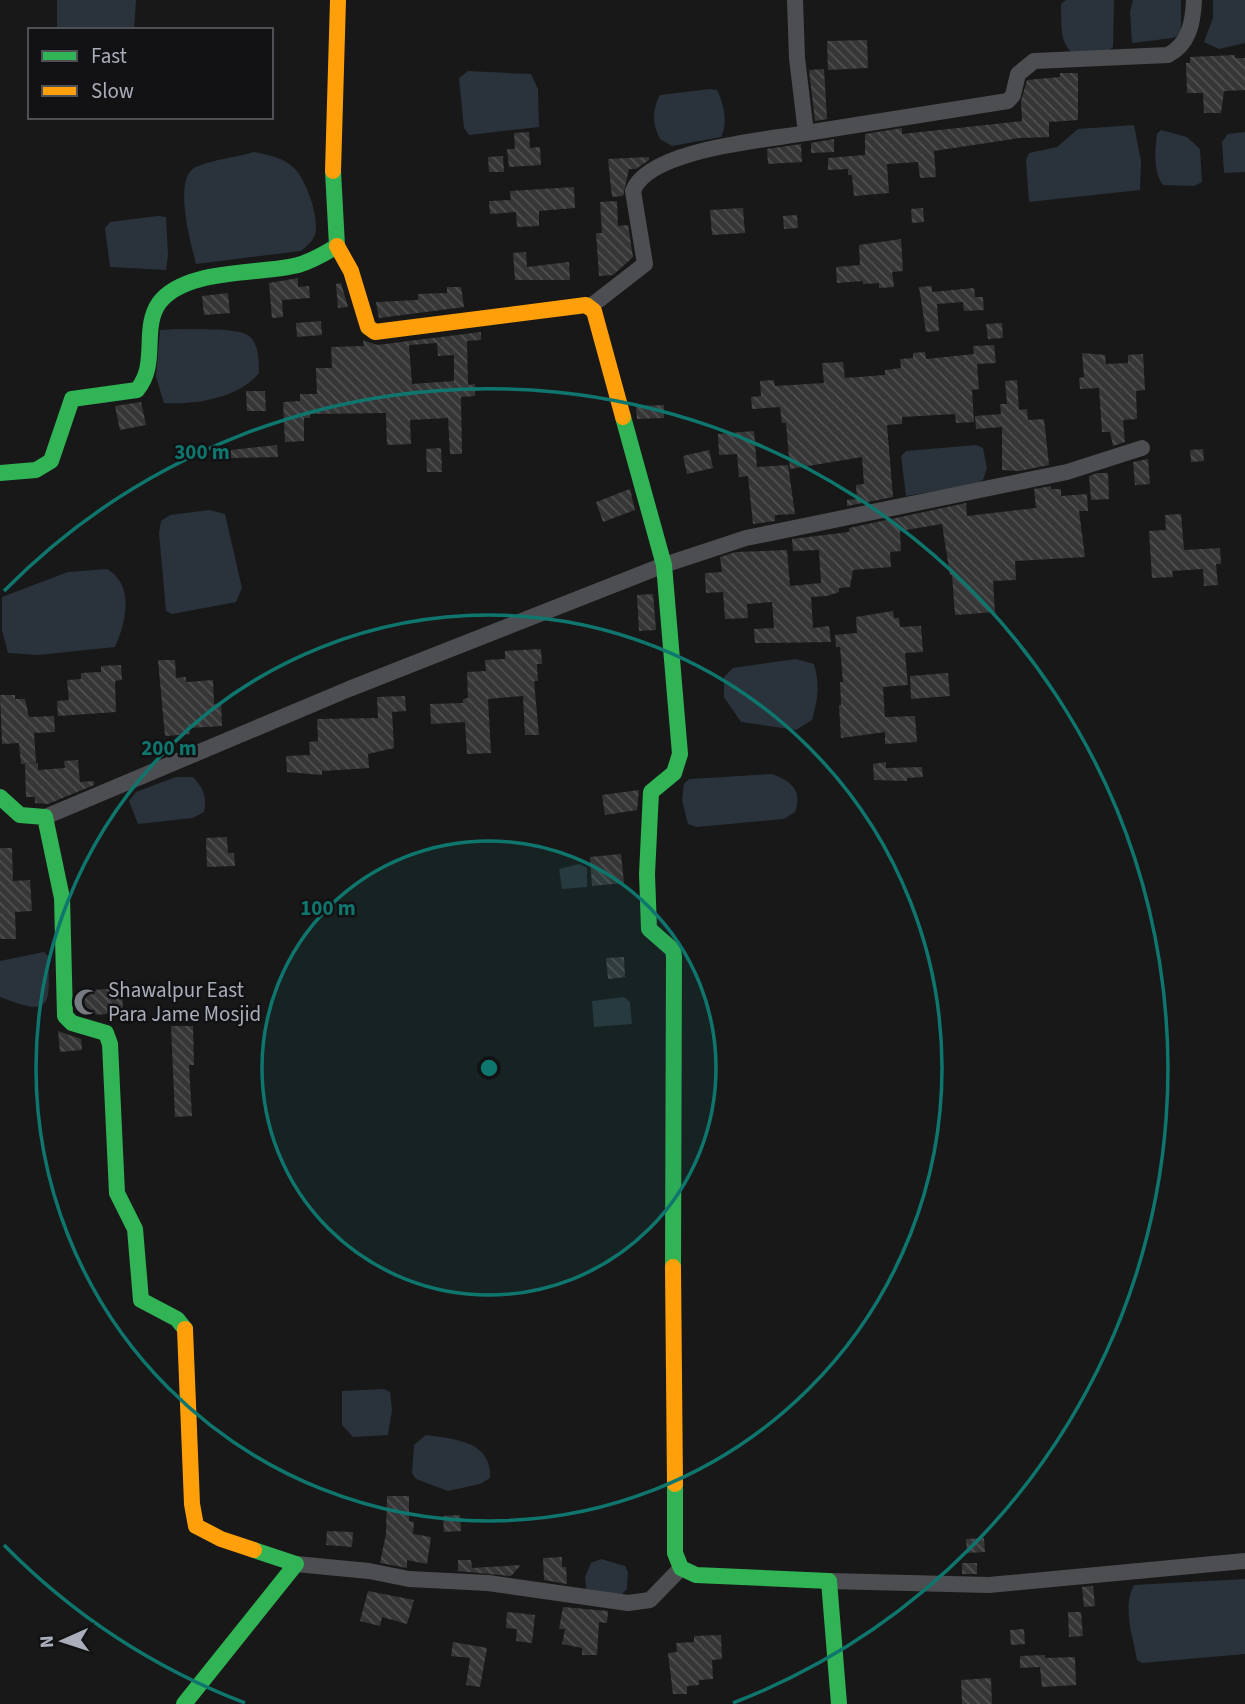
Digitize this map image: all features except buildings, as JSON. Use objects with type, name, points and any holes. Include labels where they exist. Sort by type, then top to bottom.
[{"type":"street","points":[[338,0],[332,158],[337,246],[351,271],[368,327],[374,332],[591,306],[645,264],[633,191],[648,173],[666,163],[714,148],[1008,101],[1018,74],[1034,61],[1168,55],[1179,49],[1187,38],[1194,0]]},
{"type":"street","points":[[795,0],[797,58],[806,133]]},
{"type":"street","points":[[0,473],[36,470],[51,461],[72,399],[142,387],[149,372],[150,339],[157,306],[174,290],[254,269],[316,260],[337,246]]},
{"type":"street","points":[[591,306],[630,432],[664,565],[680,763],[667,782],[651,793],[647,922],[652,934],[673,950],[674,957],[676,1028],[673,1532],[681,1568]]},
{"type":"street","points":[[0,797],[20,815],[45,817],[349,688],[664,565],[746,538],[1067,472],[1142,448]]},
{"type":"street","points":[[45,817],[62,898],[63,1007],[72,1023],[97,1028],[106,1033],[110,1044],[117,1193],[135,1229],[141,1300],[147,1307],[180,1320],[186,1329],[192,1504],[197,1526],[220,1539],[296,1564],[369,1571],[408,1579],[488,1583],[628,1603],[650,1600],[681,1568]]},
{"type":"street","points":[[681,1568],[696,1575],[989,1585],[1245,1562]]},
{"type":"street","points":[[184,1704],[296,1564]]},
{"type":"street","points":[[830,1581],[839,1704]]},
{"type":"shaded area","points":[[57,0],[136,0],[134,28],[57,28]]},
{"type":"shaded area","points":[[1066,0],[1114,0],[1113,47],[1109,50],[1074,54],[1069,49],[1063,38],[1061,25],[1061,4]]},
{"type":"shaded area","points":[[1133,0],[1181,0],[1181,34],[1173,38],[1132,43],[1130,12]]},
{"type":"shaded area","points":[[1213,0],[1245,0],[1245,43],[1219,49],[1204,42],[1213,18]]},
{"type":"shaded area","points":[[468,71],[531,74],[538,89],[539,127],[469,135],[464,128],[459,78]]},
{"type":"shaded area","points":[[717,90],[723,108],[725,120],[721,137],[672,146],[660,139],[654,117],[660,95]]},
{"type":"shaded area","points":[[1134,125],[1141,161],[1140,190],[1029,202],[1026,160],[1029,153],[1057,147],[1078,129]]},
{"type":"shaded area","points":[[1161,130],[1187,137],[1200,149],[1202,182],[1194,186],[1163,185],[1156,161],[1157,134]]},
{"type":"shaded area","points":[[1245,132],[1245,172],[1224,173],[1222,142],[1228,134]]},
{"type":"shaded area","points":[[254,152],[280,159],[290,164],[298,173],[313,205],[315,236],[301,251],[196,264],[185,212],[185,184],[189,173],[203,164]]},
{"type":"shaded area","points":[[166,217],[166,270],[110,267],[105,228],[110,222]]},
{"type":"shaded area","points":[[160,330],[226,330],[249,336],[257,348],[259,373],[240,389],[216,398],[189,403],[164,403],[156,377]]},
{"type":"shaded area","points":[[976,445],[983,448],[987,468],[983,480],[975,484],[906,496],[901,456],[906,451]]},
{"type":"shaded area","points":[[209,510],[225,514],[242,588],[236,602],[172,614],[166,611],[159,533],[161,521],[170,515]]},
{"type":"shaded area","points":[[107,569],[116,576],[125,594],[125,616],[115,647],[38,655],[8,653],[2,630],[2,597],[68,572]]},
{"type":"shaded area","points":[[796,659],[814,664],[818,692],[812,720],[796,730],[741,722],[724,697],[724,677],[733,668]]},
{"type":"shaded area","points":[[772,774],[790,783],[796,792],[795,812],[784,819],[697,827],[688,824],[682,800],[684,784],[689,779]]},
{"type":"shaded area","points":[[176,777],[193,777],[197,781],[205,797],[204,812],[193,818],[138,824],[129,801],[136,792]]},
{"type":"shaded area","points":[[579,864],[587,868],[587,887],[562,889],[559,869]]},
{"type":"shaded area","points":[[44,952],[48,956],[49,987],[44,1003],[39,1007],[30,1006],[0,997],[0,961]]},
{"type":"shaded area","points":[[624,997],[630,1002],[632,1024],[594,1027],[592,1001]]},
{"type":"shaded area","points":[[384,1389],[390,1392],[392,1410],[388,1435],[353,1437],[342,1425],[342,1391]]},
{"type":"shaded area","points":[[426,1435],[449,1438],[478,1449],[485,1456],[490,1478],[480,1484],[448,1491],[416,1479],[412,1473],[414,1445]]},
{"type":"shaded area","points":[[601,1559],[625,1566],[628,1572],[627,1589],[622,1594],[587,1595],[585,1577],[591,1563]]},
{"type":"shaded area","points":[[1245,1579],[1245,1654],[1142,1663],[1137,1660],[1129,1612],[1134,1585]]},
{"type":"traffic: fast","points":[[0,473],[36,470],[51,461],[72,399],[137,390],[147,369],[154,313],[159,303],[171,292],[204,278],[298,265],[337,246],[333,171]]},
{"type":"traffic: fast","points":[[623,417],[664,565],[680,754],[674,773],[651,792],[647,874],[649,929],[673,950],[674,957],[673,1267]]},
{"type":"traffic: fast","points":[[0,797],[20,815],[45,817],[62,898],[65,1016],[72,1023],[106,1033],[110,1044],[117,1193],[135,1229],[141,1300],[177,1319],[185,1329]]},
{"type":"traffic: fast","points":[[675,1484],[675,1553],[681,1568],[696,1575],[829,1581],[839,1704]]},
{"type":"traffic: fast","points":[[184,1704],[296,1564],[254,1550]]},
{"type":"traffic: slow","points":[[333,171],[338,0]]},
{"type":"traffic: slow","points":[[337,246],[351,271],[368,327],[375,332],[586,305],[594,311],[623,417]]},
{"type":"traffic: slow","points":[[673,1267],[675,1484]]},
{"type":"traffic: slow","points":[[185,1329],[192,1504],[196,1526],[221,1539],[254,1550]]},
{"type":"place","name":"Shawalpur East Para Jame Mosjid","points":[[87,1002]]}]
